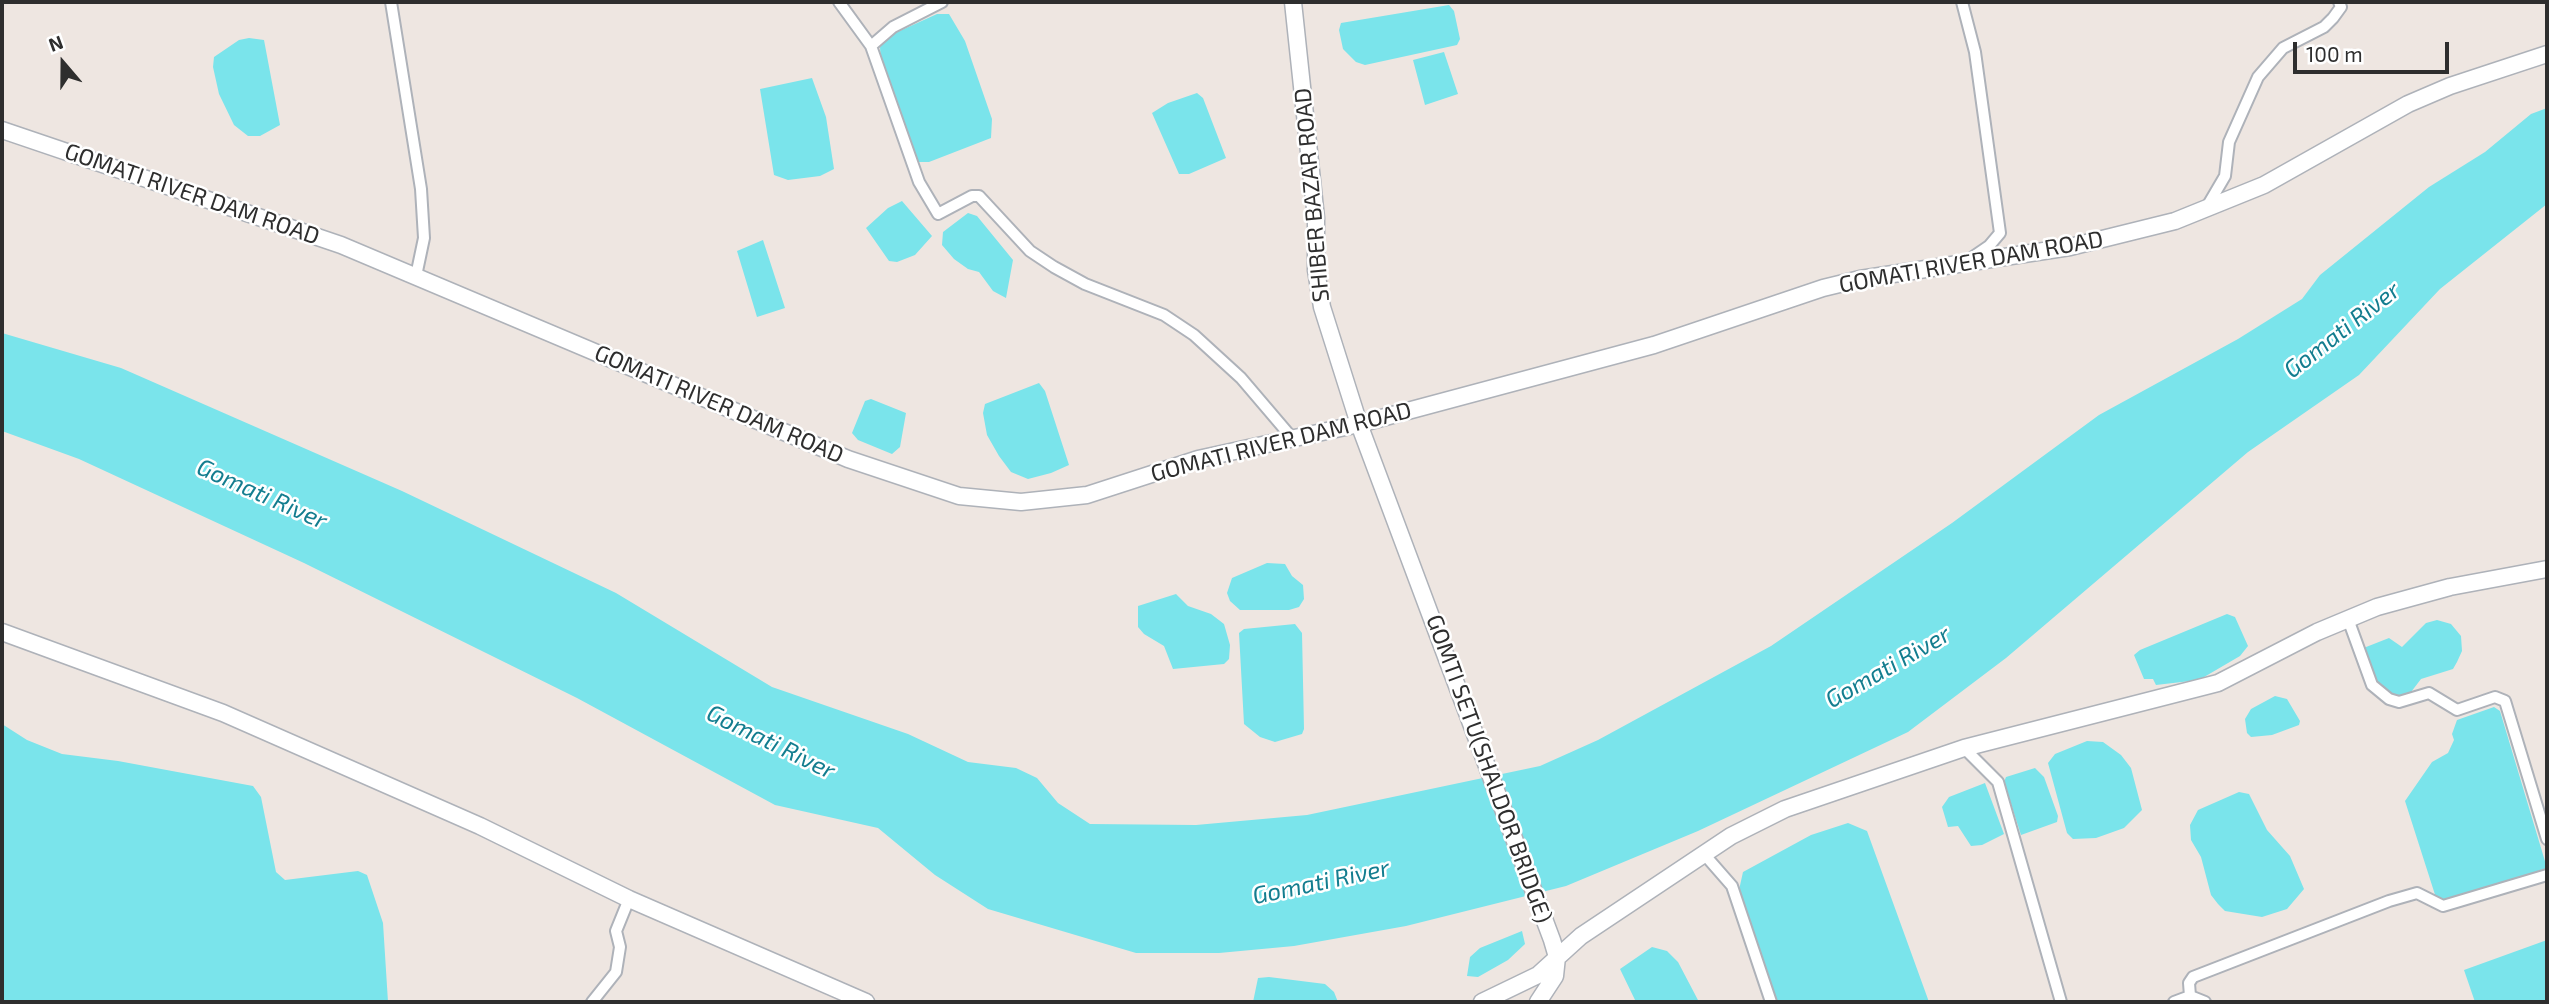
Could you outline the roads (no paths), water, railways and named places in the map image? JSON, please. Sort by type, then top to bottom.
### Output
[{"type":"street","points":[[391,2],[421,189],[424,238],[416,276]]},
{"type":"street","points":[[839,2],[871,46],[919,182],[938,214],[972,195],[979,196],[1030,251],[1054,267],[1085,284],[1164,315],[1194,335],[1241,378],[1293,439]]},
{"type":"street","points":[[871,46],[893,27],[942,2]]},
{"type":"street","name":"SHIBER BAZAR ROAD","points":[[1293,2],[1316,218],[1318,290],[1359,424],[1425,598]]},
{"type":"street","points":[[1961,264],[1989,246],[2000,233],[1975,52],[1962,2]]},
{"type":"street","points":[[2201,212],[2216,195],[2225,176],[2229,142],[2258,77],[2283,48],[2324,26],[2333,18],[2340,7],[2339,2]]},
{"type":"street","name":"GOMATI RIVER DAM ROAD","points":[[2,130],[271,219],[416,276],[848,459],[959,496],[1021,502],[1087,495],[1198,458],[1359,424],[1654,345],[1824,288],[1892,273],[2070,247],[2201,212],[2300,167],[2408,104],[2450,86],[2547,54]]},
{"type":"street","points":[[1485,1002],[1538,975],[1581,936],[1748,826],[1785,808],[1964,748],[2218,683],[2377,607],[2450,587],[2547,569]]},
{"type":"street","name":"GOMTI SETU(SHALDOR BRIDGE)","points":[[1425,598],[1557,957]]},
{"type":"street","points":[[2348,619],[2372,685],[2389,698],[2399,702],[2429,692],[2457,710],[2495,697],[2505,701],[2547,839]]},
{"type":"street","points":[[2,632],[223,713],[480,826],[629,899],[866,1002]]},
{"type":"street","points":[[1964,748],[1992,774],[2002,793],[2062,1002]]},
{"type":"street","points":[[1704,854],[1732,886],[1771,1002]]},
{"type":"street","points":[[2190,996],[2189,982],[2193,977],[2412,893],[2443,906],[2547,875]]},
{"type":"street","points":[[592,1002],[616,972],[620,947],[616,931],[629,899]]},
{"type":"street","points":[[1538,1002],[1555,976],[1557,957]]},
{"type":"street","points":[[2174,1002],[2190,996],[2205,1002]]},
{"type":"water","points":[[1449,5],[1454,11],[1460,39],[1457,45],[1365,65],[1356,62],[1343,49],[1339,30],[1341,23]]},
{"type":"water","points":[[937,14],[949,14],[965,41],[992,119],[991,138],[929,162],[914,162],[881,64],[880,47],[893,34]]},
{"type":"water","points":[[239,40],[264,40],[280,125],[260,136],[248,136],[234,125],[219,94],[213,67],[214,57]]},
{"type":"water","points":[[1444,52],[1458,94],[1425,105],[1413,60]]},
{"type":"water","points":[[812,78],[826,117],[834,169],[820,176],[788,180],[774,175],[760,89]]},
{"type":"water","points":[[1197,93],[1203,98],[1226,158],[1189,174],[1179,174],[1152,113],[1168,103]]},
{"type":"water","name":"Gomati River","points":[[2547,108],[2547,204],[2440,289],[2359,375],[2248,452],[2006,658],[1908,732],[1698,831],[1566,886],[1406,926],[1294,946],[1219,953],[1136,953],[988,909],[935,875],[878,828],[775,805],[577,698],[304,563],[79,459],[2,431],[2,333],[121,368],[402,491],[616,593],[772,687],[908,734],[968,762],[1016,768],[1037,778],[1058,803],[1090,824],[1196,825],[1307,815],[1540,766],[1598,740],[1771,646],[1952,523],[2099,415],[2238,339],[2302,299],[2320,275],[2429,187],[2485,152],[2531,114]]},
{"type":"water","points":[[902,201],[932,236],[915,255],[897,262],[889,261],[866,228],[888,208]]},
{"type":"water","points":[[968,213],[977,216],[1013,260],[1006,298],[993,291],[979,272],[968,269],[954,259],[942,245],[943,232]]},
{"type":"water","points":[[763,240],[785,308],[757,317],[737,251]]},
{"type":"water","points":[[1039,383],[1045,391],[1069,465],[1028,479],[1011,472],[999,456],[987,435],[983,413],[985,404]]},
{"type":"water","points":[[871,399],[906,413],[900,447],[892,454],[858,440],[852,433],[865,401]]},
{"type":"water","points":[[1267,563],[1285,564],[1292,576],[1303,585],[1304,599],[1299,607],[1289,610],[1240,610],[1230,601],[1227,593],[1232,578]]},
{"type":"water","points":[[1176,594],[1188,606],[1211,614],[1224,624],[1230,645],[1229,659],[1224,664],[1173,669],[1164,646],[1144,634],[1138,627],[1138,606]]},
{"type":"water","points":[[2227,614],[2235,617],[2248,646],[2240,656],[2199,680],[2156,685],[2153,679],[2144,679],[2134,655],[2140,650]]},
{"type":"water","points":[[2437,620],[2451,624],[2461,636],[2462,651],[2453,669],[2421,679],[2408,696],[2392,695],[2372,679],[2361,649],[2389,638],[2402,647],[2426,623]]},
{"type":"water","points":[[1295,624],[1302,633],[1304,729],[1302,734],[1275,742],[1260,737],[1244,724],[1239,633],[1244,629]]},
{"type":"water","points":[[2275,696],[2287,699],[2300,721],[2299,725],[2272,735],[2251,737],[2247,733],[2245,719],[2251,709]]},
{"type":"water","points":[[2494,707],[2500,711],[2547,868],[2438,904],[2405,801],[2432,762],[2448,753],[2454,740],[2452,734],[2457,720]]},
{"type":"water","points":[[2,724],[27,740],[62,754],[118,761],[253,786],[261,797],[276,872],[285,880],[358,871],[367,875],[383,923],[388,1002],[2,1002]]},
{"type":"water","points":[[2087,741],[2103,742],[2121,755],[2131,768],[2142,810],[2124,828],[2096,838],[2073,839],[2067,833],[2048,763],[2055,754]]},
{"type":"water","points":[[2035,768],[2044,777],[2058,816],[2057,822],[2021,835],[2004,782],[2006,777]]},
{"type":"water","points":[[1985,783],[2004,834],[1982,845],[1971,846],[1958,826],[1948,827],[1942,807],[1949,797]]},
{"type":"water","points":[[2239,792],[2249,794],[2267,830],[2290,856],[2304,889],[2287,909],[2262,917],[2225,911],[2218,904],[2211,895],[2201,857],[2191,840],[2190,825],[2198,810]]},
{"type":"water","points":[[1848,823],[1867,831],[1929,1002],[1776,1002],[1739,890],[1743,872],[1811,835]]},
{"type":"water","points":[[1522,931],[1525,944],[1508,960],[1478,977],[1467,976],[1470,957],[1480,948]]},
{"type":"water","points":[[2547,940],[2547,1002],[2475,1002],[2464,970]]},
{"type":"water","points":[[1652,947],[1667,951],[1678,962],[1699,1002],[1636,1002],[1620,969]]},
{"type":"water","points":[[1258,978],[1325,984],[1334,992],[1338,1002],[1253,1002]]}]
